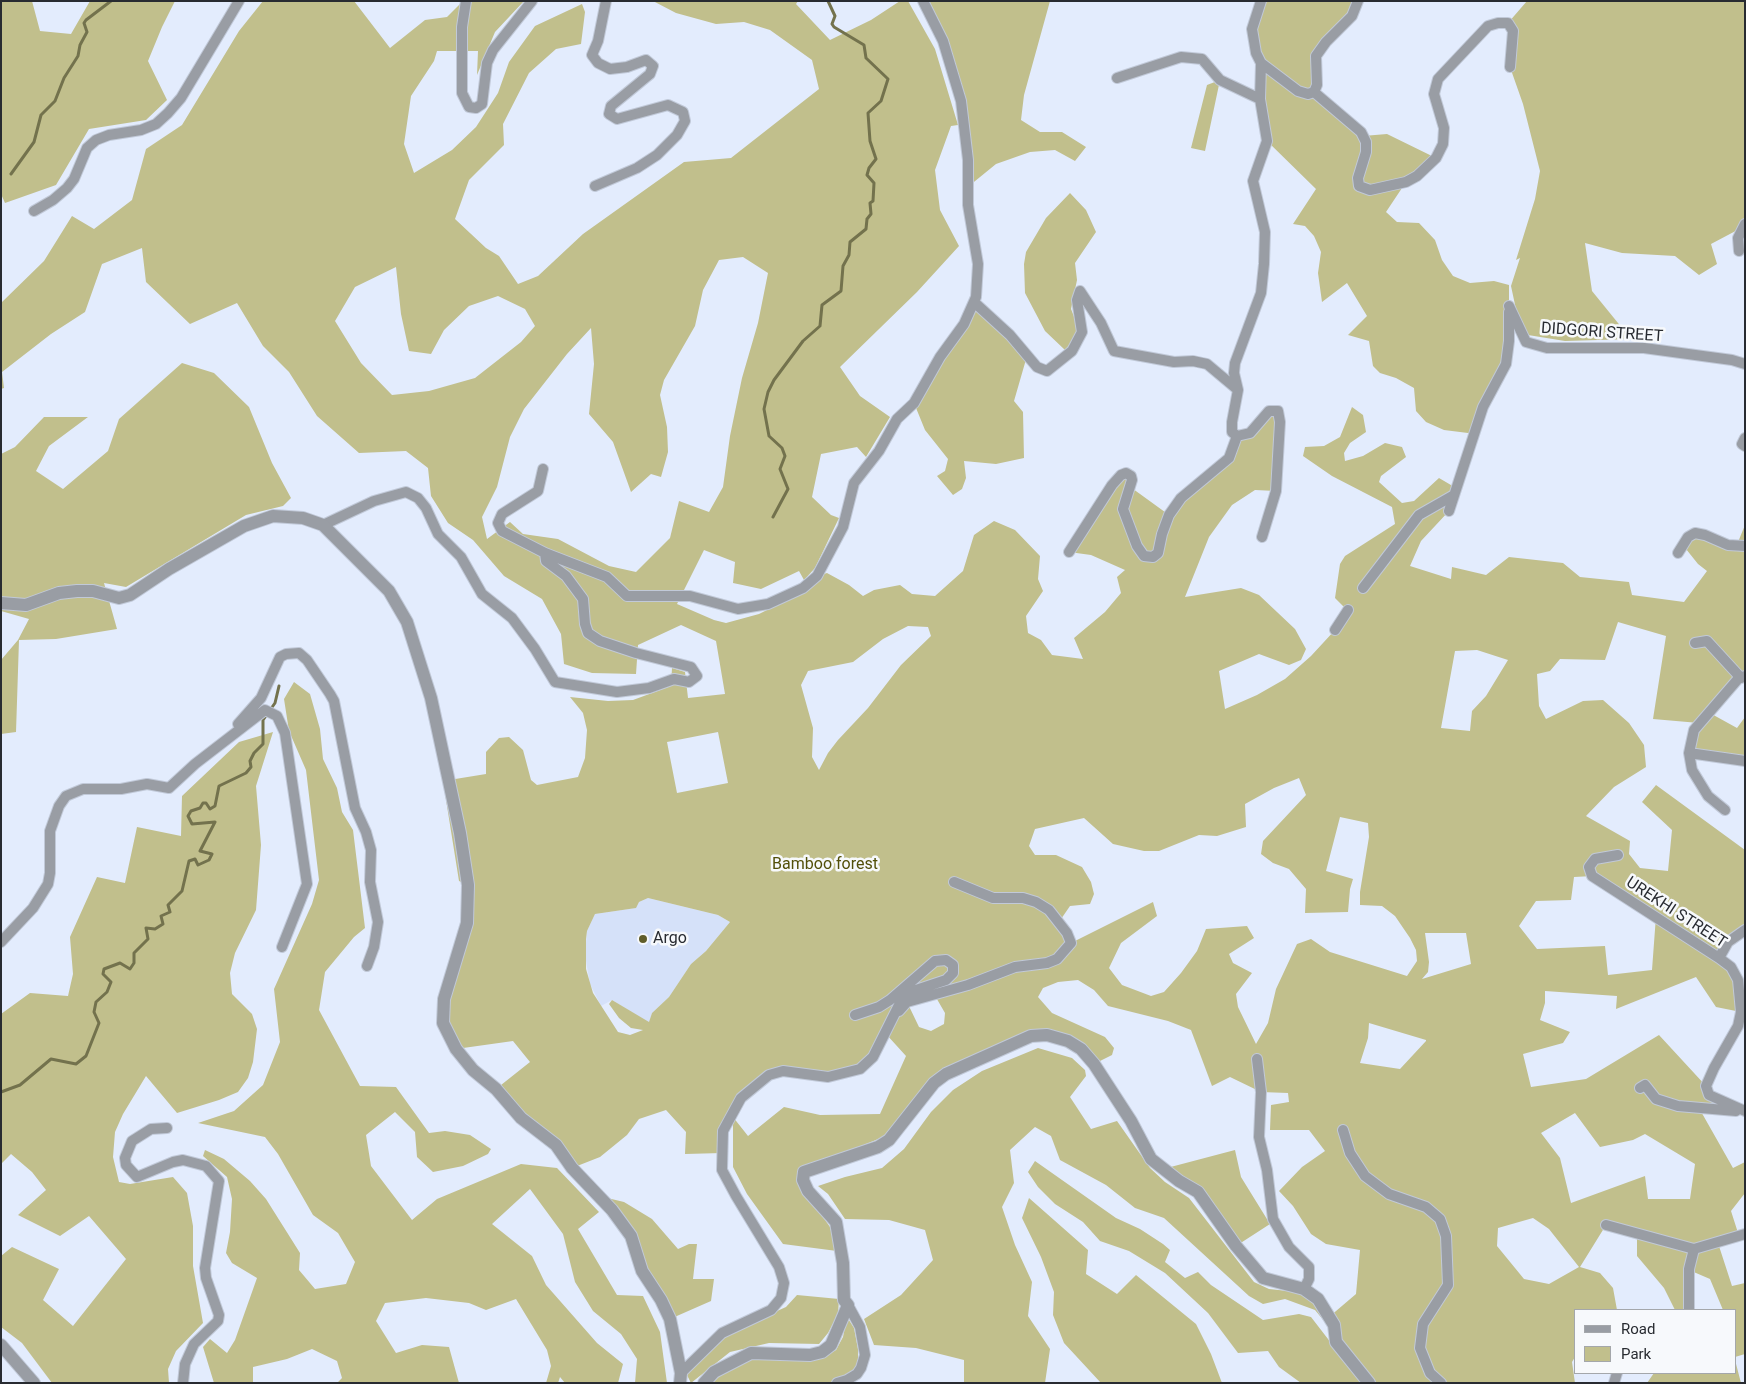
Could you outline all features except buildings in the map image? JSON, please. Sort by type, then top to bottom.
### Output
[{"type":"street","points":[[34,211],[53,200],[67,188],[74,179],[87,148],[96,140],[141,130],[156,124],[168,113],[181,98],[239,1]]},
{"type":"street","points":[[466,1],[462,26],[462,93],[469,107],[476,108],[482,104],[487,63],[494,50],[532,1]]},
{"type":"street","points":[[595,186],[637,168],[656,155],[677,135],[685,121],[683,112],[668,105],[616,119],[610,114],[611,106],[650,74],[653,66],[646,60],[627,67],[610,69],[598,64],[592,54],[598,41],[606,1]]},
{"type":"street","points":[[542,469],[538,491],[502,514],[498,523],[502,531],[545,553],[607,577],[626,596],[690,596],[738,609],[768,604],[803,588],[818,576],[834,548],[854,483],[879,452],[897,419],[914,403],[940,357],[964,324],[975,303],[978,264],[968,205],[966,129],[961,101],[943,41],[923,1]]},
{"type":"street","points":[[1261,1],[1252,28],[1256,53],[1261,63],[1298,91],[1308,94],[1314,92],[1317,85],[1316,56],[1326,42],[1352,16],[1358,1]]},
{"type":"street","points":[[1314,92],[1361,132],[1366,142],[1366,152],[1358,178],[1359,186],[1370,190],[1406,182],[1417,176],[1436,158],[1443,144],[1444,128],[1434,94],[1438,79],[1488,26],[1508,23],[1512,31],[1510,67]]},
{"type":"street","points":[[1117,78],[1181,57],[1202,59],[1220,80],[1260,99]]},
{"type":"street","points":[[1237,436],[1232,432],[1238,390],[1234,373],[1235,363],[1261,293],[1264,264],[1265,232],[1253,181],[1267,141],[1260,99],[1261,63]]},
{"type":"street","points":[[1739,251],[1738,238],[1745,224]]},
{"type":"street","points":[[975,303],[1010,335],[1037,366],[1047,371],[1072,351],[1082,332],[1077,300],[1080,291],[1101,323],[1114,351],[1174,362],[1207,364],[1238,390]]},
{"type":"street","name":"DIDGORI STREET","points":[[1454,496],[1483,407],[1506,364],[1509,341],[1509,306],[1526,342],[1547,348],[1644,348],[1732,360],[1745,364]]},
{"type":"street","points":[[1237,436],[1250,433],[1269,411],[1278,411],[1280,422],[1276,490],[1262,537]]},
{"type":"street","points":[[1069,552],[1112,485],[1120,475],[1126,473],[1131,476],[1132,480],[1123,509],[1137,546],[1144,556],[1152,557],[1158,553],[1162,534],[1181,498],[1229,458],[1237,436]]},
{"type":"street","points":[[1745,438],[1742,444],[1745,446]]},
{"type":"street","points":[[323,525],[374,501],[406,492],[418,498],[426,508],[438,534],[461,557],[482,594],[512,618],[536,649],[555,682],[617,692],[649,688],[674,679],[688,682],[697,676],[691,667],[636,653],[600,641],[588,633],[584,624],[583,599],[566,576],[546,561],[545,553]]},
{"type":"street","points":[[1449,511],[1454,496]]},
{"type":"street","points":[[1363,588],[1419,515],[1454,496]]},
{"type":"street","points":[[1,602],[26,605],[59,593],[77,590],[93,591],[107,596],[125,596],[244,526],[273,516],[303,518],[323,525],[397,601],[407,622],[431,698],[460,833],[469,903],[464,940],[442,1011],[443,1023],[448,1036],[473,1070],[496,1089],[521,1118],[556,1145],[572,1168],[612,1210],[631,1236],[642,1271],[661,1300],[670,1319],[681,1378]]},
{"type":"street","points":[[1678,553],[1688,537],[1695,533],[1706,535],[1728,545],[1745,546]]},
{"type":"street","points":[[1335,630],[1348,610]]},
{"type":"street","points":[[1695,643],[1707,642],[1743,677],[1708,712],[1694,730],[1689,754],[1692,770],[1708,796],[1725,810]]},
{"type":"street","points":[[209,753],[261,698],[280,657],[294,652],[299,653],[318,673],[334,701],[354,808],[366,832],[371,850],[370,882],[378,922],[374,948],[367,966]]},
{"type":"street","points":[[1,942],[33,908],[48,884],[50,873],[50,832],[59,806],[66,796],[82,789],[121,789],[147,784],[169,788],[209,753],[266,710],[277,716],[284,733],[307,884],[282,947]]},
{"type":"street","points":[[1689,754],[1745,761]]},
{"type":"street","name":"UREKHI STREET","points":[[1618,855],[1595,859],[1589,867],[1592,876],[1719,958],[1731,967],[1738,980],[1741,1012],[1738,1026],[1706,1086],[1709,1095],[1745,1111]]},
{"type":"street","points":[[894,1015],[907,1002],[968,985],[1015,967],[1046,963],[1057,959],[1071,943],[1067,933],[1049,910],[1036,902],[1023,898],[994,898],[954,882]]},
{"type":"street","points":[[1719,958],[1728,942],[1745,930]]},
{"type":"street","points":[[681,1378],[722,1333],[771,1310],[782,1298],[784,1283],[779,1266],[722,1170],[724,1131],[730,1114],[741,1098],[768,1074],[783,1071],[828,1077],[860,1069],[873,1057],[900,1000],[907,993],[946,980],[952,973],[953,965],[946,960],[935,960],[890,1000],[879,1007],[855,1016]]},
{"type":"street","points":[[837,1383],[857,1374],[865,1355],[860,1327],[844,1300],[843,1263],[836,1222],[808,1192],[803,1180],[804,1172],[878,1147],[889,1140],[934,1084],[946,1074],[1031,1036],[1048,1035],[1068,1041],[1081,1049],[1094,1064],[1126,1113],[1152,1159],[1179,1181],[1198,1192],[1236,1246],[1263,1278],[1304,1289],[1318,1299],[1334,1324],[1336,1342],[1369,1383]]},
{"type":"street","points":[[1257,1059],[1262,1092],[1259,1137],[1267,1170],[1273,1218],[1289,1247],[1309,1267],[1309,1279],[1304,1289]]},
{"type":"street","name":"UREKHI STREET","points":[[1640,1088],[1645,1086],[1656,1099],[1678,1106],[1745,1111]]},
{"type":"street","points":[[167,1128],[151,1129],[132,1141],[125,1158],[126,1165],[137,1177],[173,1162],[183,1160],[206,1166],[219,1181],[205,1268],[206,1278],[219,1315],[218,1321],[194,1344],[185,1364],[183,1383]]},
{"type":"street","points":[[1343,1130],[1350,1153],[1365,1176],[1389,1194],[1426,1207],[1440,1219],[1446,1236],[1448,1285],[1423,1324],[1420,1348],[1430,1373],[1442,1383]]},
{"type":"street","points":[[1606,1225],[1694,1250],[1745,1234]]},
{"type":"street","points":[[1689,1309],[1689,1269],[1694,1250]]},
{"type":"street","points":[[704,1383],[714,1372],[752,1353],[810,1355],[822,1352],[831,1345],[848,1305]]},
{"type":"street","points":[[1,1345],[34,1383]]},
{"type":"shaded area","points":[[648,898],[718,915],[730,922],[706,951],[691,964],[669,997],[652,1013],[649,1023],[612,1000],[601,1006],[590,984],[585,955],[587,931],[595,914],[635,908],[639,902]]},
{"type":"green space","points":[[1,1],[32,1],[40,31],[71,34],[90,1],[175,1],[148,61],[167,100],[146,120],[89,129],[56,185],[5,203],[1,194]]},
{"type":"green space","name":"Bamboo forest","points":[[263,1],[354,1],[390,48],[425,20],[447,17],[463,1],[524,1],[495,32],[477,75],[478,51],[437,51],[434,61],[411,96],[404,144],[414,173],[452,150],[476,127],[498,93],[509,62],[535,26],[582,4],[585,12],[581,44],[556,49],[529,73],[503,124],[504,145],[469,180],[455,219],[486,248],[499,256],[518,284],[538,276],[583,234],[684,162],[731,158],[819,89],[812,60],[770,30],[744,22],[716,24],[676,13],[653,1],[798,1],[796,4],[830,40],[871,20],[900,1],[908,1],[935,49],[958,125],[951,126],[935,170],[940,210],[959,246],[917,292],[840,367],[860,396],[890,417],[866,457],[857,447],[821,454],[812,497],[831,515],[839,518],[815,568],[804,580],[799,571],[761,589],[733,583],[735,562],[704,550],[677,604],[714,620],[726,623],[759,614],[793,597],[817,576],[827,573],[849,585],[863,596],[874,590],[900,585],[912,594],[935,596],[963,571],[974,535],[994,521],[1015,530],[1040,556],[1038,579],[1043,591],[1026,616],[1028,633],[1041,640],[1052,655],[1083,659],[1074,638],[1105,612],[1121,593],[1117,577],[1125,570],[1091,555],[1069,552],[1126,473],[1129,486],[1169,515],[1229,458],[1237,436],[1278,411],[1276,491],[1255,490],[1232,505],[1209,537],[1185,597],[1241,588],[1259,595],[1295,629],[1306,649],[1301,660],[1289,665],[1259,654],[1219,671],[1225,709],[1257,695],[1285,679],[1311,656],[1335,630],[1348,611],[1335,598],[1340,564],[1345,556],[1395,524],[1392,507],[1332,476],[1303,456],[1305,447],[1324,446],[1340,437],[1352,407],[1363,415],[1366,432],[1350,443],[1344,453],[1345,461],[1363,456],[1385,443],[1402,447],[1406,457],[1381,476],[1379,482],[1402,503],[1414,501],[1439,478],[1456,488],[1449,511],[1421,541],[1410,566],[1451,579],[1452,567],[1486,575],[1509,557],[1563,563],[1580,577],[1629,582],[1632,595],[1684,602],[1707,571],[1698,564],[1682,544],[1695,533],[1736,547],[1745,525],[1745,676],[1708,712],[1737,728],[1745,717],[1745,761],[1689,753],[1699,723],[1653,719],[1666,636],[1618,622],[1605,660],[1560,659],[1550,671],[1537,674],[1539,706],[1546,719],[1583,701],[1603,700],[1629,723],[1644,745],[1646,767],[1614,787],[1586,816],[1630,841],[1629,854],[1640,868],[1668,871],[1672,830],[1642,802],[1656,785],[1745,850],[1745,930],[1719,958],[1731,967],[1741,1012],[1716,1007],[1696,977],[1616,1009],[1617,996],[1545,991],[1545,1003],[1540,1020],[1570,1032],[1563,1043],[1523,1054],[1531,1087],[1586,1079],[1659,1035],[1706,1086],[1709,1095],[1745,1111],[1699,1108],[1733,1168],[1745,1162],[1745,1193],[1731,1211],[1739,1236],[1718,1243],[1732,1286],[1745,1283],[1745,1354],[1736,1357],[1736,1309],[1723,1309],[1710,1279],[1689,1270],[1689,1309],[1674,1309],[1664,1288],[1637,1256],[1637,1235],[1606,1225],[1580,1267],[1600,1273],[1613,1288],[1617,1309],[1574,1309],[1574,1359],[1572,1362],[1575,1383],[1369,1383],[1349,1359],[1329,1317],[1356,1294],[1360,1250],[1326,1244],[1311,1234],[1293,1206],[1279,1191],[1302,1167],[1325,1151],[1309,1130],[1270,1130],[1271,1105],[1289,1102],[1288,1093],[1261,1092],[1230,1077],[1212,1086],[1191,1030],[1168,1021],[1108,1006],[1094,990],[1078,980],[1058,982],[1043,988],[1038,997],[1052,1013],[1105,1037],[1114,1048],[1112,1055],[1094,1064],[1047,1035],[946,1074],[898,1131],[802,1170],[816,1207],[830,1227],[837,1251],[783,1244],[747,1194],[733,1167],[733,1117],[748,1136],[784,1107],[820,1115],[880,1114],[906,1056],[886,1034],[873,1057],[845,1074],[769,1075],[730,1114],[722,1153],[685,1154],[686,1132],[666,1110],[639,1119],[627,1135],[600,1157],[572,1168],[496,1089],[530,1062],[513,1041],[456,1049],[443,1023],[463,940],[468,885],[459,881],[443,781],[486,774],[486,752],[499,738],[509,737],[523,750],[531,780],[537,785],[578,777],[585,758],[587,730],[583,713],[570,697],[608,701],[633,700],[671,686],[672,668],[685,672],[688,698],[725,694],[716,641],[681,625],[638,645],[636,674],[592,673],[564,664],[561,634],[542,599],[504,576],[473,540],[448,523],[431,496],[428,468],[406,451],[359,453],[317,416],[289,372],[263,346],[237,303],[190,324],[146,282],[142,248],[102,264],[85,312],[51,334],[2,372],[4,388],[1,389],[1,303],[44,261],[72,216],[94,229],[132,200],[146,149],[182,125],[239,31]],"holes":[[[743,257],[768,273],[758,323],[742,378],[730,436],[723,487],[709,512],[679,501],[670,538],[636,572],[609,566],[558,539],[523,534],[510,522],[487,539],[482,517],[497,487],[510,437],[524,409],[567,354],[591,328],[594,364],[589,414],[613,442],[631,492],[651,474],[661,477],[668,452],[667,427],[660,395],[664,380],[695,326],[703,290],[719,260]],[[396,267],[401,314],[409,351],[431,354],[444,330],[469,306],[498,296],[525,309],[535,326],[521,342],[475,378],[429,391],[392,395],[361,363],[335,321],[355,287]],[[908,626],[928,627],[931,636],[901,665],[868,708],[838,740],[819,770],[812,757],[813,728],[801,685],[808,671],[853,662],[883,639]],[[1477,650],[1508,660],[1486,696],[1472,711],[1470,731],[1441,728],[1455,651]],[[718,732],[728,783],[677,793],[667,742]],[[1299,778],[1306,795],[1263,841],[1261,854],[1273,863],[1289,869],[1306,889],[1305,913],[1348,912],[1353,879],[1326,871],[1340,817],[1368,823],[1369,837],[1360,892],[1360,905],[1382,906],[1395,916],[1416,950],[1417,961],[1407,976],[1330,952],[1311,939],[1297,944],[1276,989],[1268,1023],[1256,1044],[1238,1007],[1236,994],[1252,973],[1233,963],[1229,954],[1254,938],[1247,926],[1206,929],[1197,951],[1181,973],[1164,992],[1151,996],[1122,985],[1109,968],[1121,943],[1157,916],[1153,902],[1071,943],[1059,922],[1070,906],[1090,904],[1094,894],[1091,882],[1082,867],[1056,855],[1035,855],[1029,846],[1035,829],[1084,818],[1113,844],[1144,851],[1159,851],[1199,835],[1217,836],[1246,827],[1245,804],[1274,788]],[[1593,876],[1656,916],[1652,970],[1608,975],[1605,946],[1537,949],[1519,926],[1536,901],[1571,900],[1574,877]],[[648,898],[718,915],[730,922],[706,951],[691,964],[669,997],[652,1013],[649,1022],[612,1000],[609,1004],[619,1018],[631,1028],[643,1030],[630,1035],[618,1032],[593,993],[586,969],[586,939],[587,931],[595,914],[636,908],[639,902]],[[1425,933],[1466,933],[1471,964],[1422,979],[1428,972],[1429,962]],[[934,994],[945,1013],[944,1024],[931,1031],[919,1027],[907,1002]],[[1369,1023],[1426,1040],[1400,1069],[1360,1063],[1368,1038]],[[1575,1113],[1600,1147],[1633,1140],[1645,1134],[1695,1164],[1690,1199],[1648,1199],[1645,1176],[1571,1203],[1560,1158],[1541,1133]],[[1533,1218],[1549,1229],[1579,1267],[1549,1284],[1524,1279],[1497,1246],[1498,1228]]]},
{"type":"green space","points":[[923,1],[1050,1],[1024,95],[1021,120],[1040,132],[1062,132],[1086,147],[1075,161],[1055,150],[1030,152],[996,164],[969,186],[961,101]]},
{"type":"green space","points":[[1261,1],[1355,1],[1358,4],[1316,56],[1315,92],[1363,136],[1387,134],[1436,158],[1406,182],[1386,212],[1397,222],[1419,223],[1435,240],[1442,260],[1453,276],[1470,283],[1494,281],[1509,285],[1509,341],[1476,434],[1444,430],[1426,422],[1416,411],[1414,388],[1396,378],[1380,373],[1373,366],[1369,341],[1348,335],[1367,316],[1347,283],[1322,302],[1318,273],[1321,252],[1314,236],[1305,226],[1293,224],[1316,189],[1267,141],[1252,29]]},
{"type":"green space","points":[[1527,1],[1745,1],[1745,226],[1711,244],[1717,264],[1699,275],[1675,256],[1622,253],[1585,243],[1592,291],[1631,339],[1565,341],[1528,335],[1517,314],[1511,286],[1520,258],[1516,260],[1535,199],[1540,171],[1523,104],[1510,67],[1508,23]]},
{"type":"green space","points":[[1220,80],[1205,151],[1191,148],[1207,85]]},
{"type":"green space","points":[[1070,193],[1086,210],[1096,232],[1075,263],[1077,280],[1071,309],[1080,332],[1065,350],[1045,331],[1025,293],[1024,264],[1026,252],[1046,218]]},
{"type":"green space","points":[[975,303],[1027,356],[1014,401],[1023,412],[1024,458],[996,464],[964,461],[966,478],[962,489],[953,495],[937,476],[945,471],[948,459],[925,430],[914,403]]},
{"type":"green space","points":[[182,363],[214,373],[249,407],[272,463],[291,498],[283,506],[246,515],[126,587],[104,583],[117,629],[56,639],[19,640],[16,732],[1,734],[1,660],[18,640],[29,619],[1,611],[1,454],[15,447],[44,417],[88,417],[49,446],[36,471],[63,489],[108,451],[119,419]]},
{"type":"green space","points":[[294,682],[310,694],[320,729],[323,759],[337,788],[342,812],[353,830],[365,928],[354,937],[325,972],[319,1010],[360,1086],[396,1087],[429,1133],[445,1131],[470,1135],[491,1149],[488,1154],[463,1166],[433,1172],[417,1157],[415,1132],[395,1112],[366,1135],[371,1166],[412,1220],[437,1199],[521,1164],[557,1168],[599,1212],[578,1229],[617,1295],[643,1296],[660,1332],[667,1383],[635,1383],[637,1359],[621,1334],[593,1311],[575,1282],[563,1234],[530,1189],[492,1224],[532,1256],[546,1285],[597,1343],[623,1364],[618,1383],[565,1383],[560,1377],[558,1383],[546,1383],[551,1366],[547,1350],[516,1299],[486,1310],[469,1303],[426,1298],[385,1303],[376,1321],[396,1353],[422,1345],[449,1347],[459,1383],[337,1383],[342,1378],[337,1361],[312,1349],[287,1359],[253,1367],[253,1383],[214,1383],[203,1347],[210,1339],[227,1353],[235,1340],[257,1278],[232,1263],[226,1253],[230,1232],[232,1199],[227,1177],[203,1156],[205,1150],[224,1159],[250,1181],[266,1199],[300,1253],[299,1270],[315,1289],[346,1284],[355,1262],[338,1233],[313,1215],[278,1154],[265,1137],[198,1123],[234,1111],[263,1085],[280,1042],[274,989],[312,904],[319,880],[306,770],[289,731],[284,699]]},
{"type":"green space","points":[[273,732],[256,786],[261,845],[256,910],[235,953],[230,973],[232,994],[252,1014],[257,1029],[253,1062],[248,1078],[238,1092],[177,1113],[146,1076],[123,1114],[115,1132],[113,1157],[119,1182],[130,1184],[173,1177],[187,1193],[193,1226],[193,1266],[203,1323],[176,1351],[168,1369],[169,1383],[52,1383],[22,1343],[1,1327],[1,1256],[12,1247],[59,1269],[43,1300],[73,1326],[126,1259],[89,1216],[60,1236],[18,1215],[46,1190],[32,1172],[11,1154],[1,1164],[1,1014],[30,993],[68,996],[73,974],[70,937],[97,877],[125,883],[137,827],[181,836],[182,796],[239,742]]},
{"type":"green space","points":[[1038,1048],[1072,1058],[1085,1070],[1086,1076],[1070,1097],[1091,1129],[1117,1121],[1150,1168],[1165,1182],[1189,1198],[1254,1282],[1269,1289],[1297,1292],[1308,1296],[1323,1312],[1329,1327],[1315,1310],[1285,1299],[1263,1304],[1249,1296],[1164,1218],[1135,1208],[1106,1185],[1060,1160],[1051,1136],[1035,1127],[1010,1150],[1014,1183],[1002,1207],[1015,1245],[1032,1282],[1028,1316],[1050,1349],[1045,1383],[964,1383],[964,1360],[916,1348],[874,1345],[864,1319],[901,1295],[933,1260],[925,1230],[889,1220],[845,1219],[828,1194],[818,1186],[882,1168],[904,1149],[931,1112],[953,1090],[982,1071]]},
{"type":"green space","points":[[1235,1150],[1241,1177],[1270,1224],[1236,1246],[1198,1192],[1163,1169]]},
{"type":"green space","points":[[1035,1161],[1116,1218],[1140,1229],[1163,1244],[1170,1250],[1165,1262],[1185,1278],[1198,1272],[1211,1285],[1263,1320],[1299,1314],[1311,1317],[1362,1383],[1301,1383],[1279,1367],[1268,1351],[1238,1353],[1208,1313],[1165,1273],[1129,1251],[1100,1241],[1083,1222],[1055,1204],[1038,1187],[1028,1172]]},
{"type":"green space","points":[[599,1196],[624,1202],[652,1219],[678,1249],[689,1244],[697,1244],[693,1279],[714,1279],[711,1301],[670,1319],[631,1236]]},
{"type":"green space","points":[[1029,1198],[1088,1250],[1086,1274],[1117,1294],[1136,1275],[1196,1324],[1211,1354],[1222,1383],[1101,1383],[1064,1343],[1053,1315],[1054,1292],[1041,1257],[1022,1218]]},
{"type":"green space","points":[[797,1295],[839,1299],[838,1314],[828,1333],[819,1344],[769,1343],[730,1352],[691,1383],[686,1373],[728,1333],[786,1307]]},
{"type":"green space","points":[[847,1317],[854,1328],[858,1349],[858,1367],[846,1377],[833,1383],[712,1383],[723,1373],[752,1358],[819,1359],[836,1350],[843,1337]]},
{"type":"green space","points":[[1736,1364],[1741,1383],[1647,1383],[1653,1374],[1736,1374]]},
{"type":"waterway","points":[[11,174],[34,142],[41,115],[55,101],[64,78],[78,56],[80,45],[87,32],[84,23],[111,1]]},
{"type":"waterway","points":[[773,517],[788,489],[780,469],[785,456],[782,448],[769,436],[764,409],[768,392],[774,380],[803,341],[820,326],[822,305],[841,291],[843,266],[849,255],[850,242],[866,229],[867,219],[871,214],[870,203],[873,201],[874,183],[867,175],[869,168],[876,159],[870,141],[868,113],[881,101],[888,79],[866,58],[864,45],[834,27],[832,24],[835,16],[828,1]]},
{"type":"waterway","points":[[1,1092],[20,1085],[51,1059],[76,1064],[86,1056],[99,1023],[94,1012],[96,1002],[107,992],[111,982],[103,974],[104,969],[120,963],[130,969],[134,963],[134,953],[148,939],[146,928],[155,929],[163,924],[161,916],[170,912],[168,905],[182,891],[189,861],[195,859],[198,865],[209,860],[212,854],[200,851],[215,822],[192,824],[188,816],[191,811],[200,808],[203,803],[206,803],[210,809],[215,806],[219,786],[246,773],[251,767],[250,761],[254,753],[263,744],[263,720],[275,703],[279,686]]},
{"type":"place","name":"Argo","points":[[643,939]]}]
